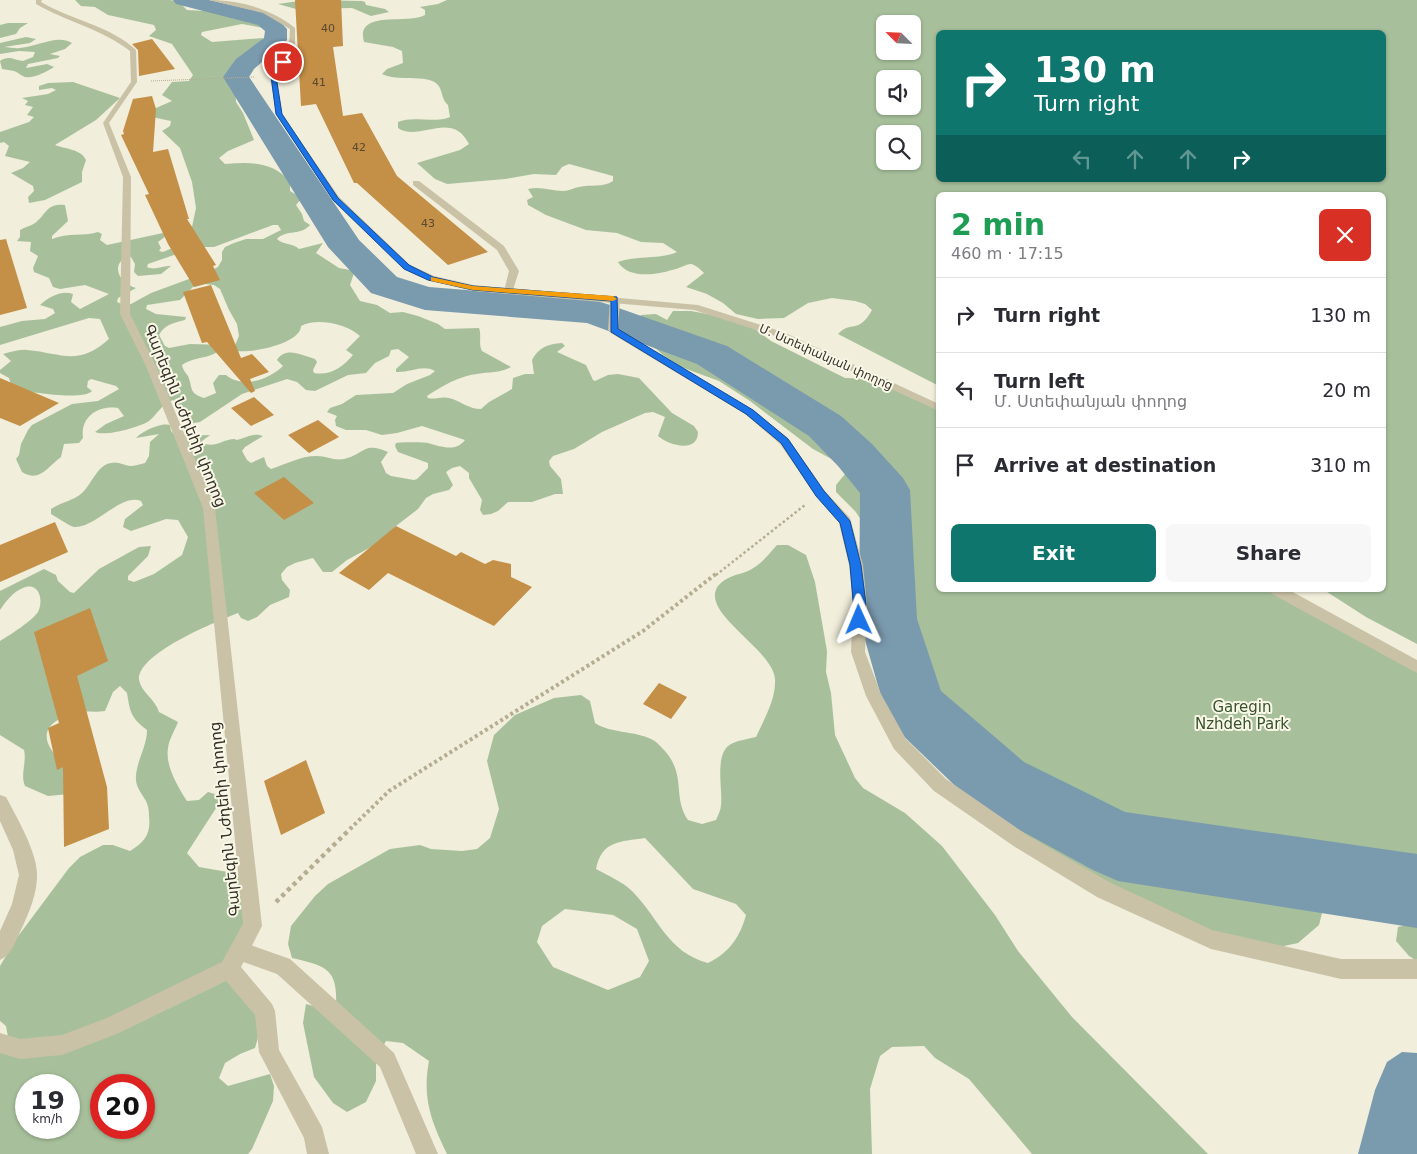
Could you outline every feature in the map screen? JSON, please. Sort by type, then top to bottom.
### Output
[{"type":"street","name":"Գարեգին Նժդեհի փողոց","points":[[39,0],[38,3],[52,11],[117,38],[132,50],[134,82],[106,123],[127,177],[125,314],[151,366],[209,508],[253,926],[234,960]]},
{"type":"street","points":[[212,0],[252,8],[282,18],[293,29],[292,48],[273,76]]},
{"type":"street","name":"Մ․ Ստեփանյան փողոց","points":[[273,76],[279,114],[336,199],[407,267],[431,278],[473,288],[694,307],[779,334],[936,407]]},
{"type":"street","points":[[416,183],[501,248],[514,271],[509,291]]},
{"type":"street","points":[[615,299],[614,330],[749,412],[784,441],[820,494],[845,521],[856,565],[860,604],[858,652],[874,696],[900,744],[940,785],[1021,841],[1104,890],[1211,939],[1342,969],[1417,969]]},
{"type":"street","points":[[1282,592],[1417,668]]},
{"type":"street","points":[[0,803],[14,830],[28,873],[16,922],[0,950]]},
{"type":"street","points":[[234,960],[266,1011],[269,1052],[314,1134],[318,1154]]},
{"type":"street","points":[[0,1043],[20,1049],[62,1045],[112,1026],[234,960],[283,966],[387,1060],[427,1154]]},
{"type":"path","points":[[160,81],[273,76]]},
{"type":"path","points":[[253,926],[389,791],[643,631],[820,494]]},
{"type":"green space","points":[[75,0],[169,0],[178,1],[187,10],[238,13],[275,22],[264,28],[242,24],[202,32],[201,35],[212,42],[263,38],[244,68],[235,77],[236,102],[243,113],[254,140],[228,151],[219,158],[225,164],[252,163],[269,167],[283,175],[290,182],[290,191],[302,198],[296,205],[304,221],[310,225],[277,239],[299,249],[323,243],[316,253],[339,268],[350,270],[354,273],[350,285],[360,301],[377,305],[390,313],[403,312],[418,316],[445,329],[479,328],[482,351],[511,367],[457,379],[433,392],[427,396],[428,398],[449,398],[472,408],[481,409],[489,402],[512,389],[513,378],[525,374],[534,374],[532,360],[541,349],[548,345],[562,343],[565,346],[557,352],[586,365],[593,380],[618,374],[639,378],[672,413],[694,426],[698,432],[697,439],[688,445],[682,446],[668,442],[658,436],[665,417],[653,412],[645,413],[602,432],[574,449],[553,456],[549,461],[550,466],[561,479],[563,494],[555,494],[532,502],[508,502],[498,511],[491,514],[483,515],[480,510],[482,500],[469,478],[469,473],[460,466],[452,468],[446,472],[453,485],[449,490],[426,498],[418,509],[396,526],[386,539],[347,560],[332,572],[323,572],[313,558],[287,567],[281,574],[282,580],[290,590],[289,597],[270,605],[257,617],[248,621],[241,618],[238,613],[180,639],[151,659],[142,670],[139,680],[140,684],[159,712],[178,722],[168,748],[168,762],[173,776],[187,801],[199,800],[208,792],[218,795],[220,802],[187,853],[199,867],[245,875],[253,899],[235,955],[260,1020],[259,1034],[255,1048],[225,1063],[219,1078],[228,1086],[270,1074],[274,1086],[273,1101],[248,1154],[0,1154],[0,1051],[8,1037],[6,1026],[0,1021],[0,966],[16,939],[69,868],[80,857],[103,845],[113,845],[130,851],[140,844],[148,833],[149,812],[146,801],[136,783],[137,770],[147,730],[134,718],[130,710],[127,693],[120,686],[113,692],[105,711],[78,712],[67,715],[50,726],[47,732],[48,744],[54,754],[68,764],[80,793],[48,796],[25,786],[23,777],[24,750],[0,735],[0,641],[21,628],[35,616],[40,607],[40,597],[33,587],[23,588],[10,597],[0,610],[0,591],[44,569],[56,575],[58,581],[70,592],[74,593],[99,569],[139,547],[151,546],[148,556],[128,576],[128,580],[134,582],[154,574],[182,555],[188,537],[178,520],[166,519],[131,531],[123,527],[125,519],[143,505],[141,501],[125,502],[82,526],[74,527],[51,514],[51,509],[82,493],[98,471],[106,464],[116,462],[130,466],[145,463],[149,456],[150,442],[159,434],[136,438],[157,426],[170,425],[171,431],[176,436],[210,435],[202,441],[210,445],[253,435],[263,436],[245,447],[242,451],[251,463],[264,457],[267,466],[271,469],[305,457],[317,456],[344,459],[364,449],[380,449],[388,452],[381,462],[386,473],[391,476],[414,480],[428,468],[428,463],[398,452],[395,446],[396,443],[426,443],[442,447],[452,447],[461,444],[465,440],[422,426],[382,435],[366,430],[346,430],[336,426],[335,420],[337,416],[327,412],[330,408],[342,404],[356,395],[393,393],[435,371],[426,368],[396,372],[396,369],[409,357],[398,349],[391,350],[389,356],[375,363],[366,373],[348,375],[315,391],[306,390],[297,382],[287,379],[242,394],[200,422],[188,424],[184,422],[183,409],[173,400],[165,404],[145,423],[114,432],[95,432],[106,424],[124,416],[118,408],[104,408],[87,418],[84,424],[83,438],[79,443],[64,444],[61,457],[43,472],[34,476],[22,472],[16,459],[19,455],[21,444],[32,425],[72,404],[98,401],[119,389],[116,386],[91,379],[88,381],[87,387],[92,391],[87,394],[66,396],[29,392],[12,388],[9,378],[0,373],[0,370],[11,361],[3,354],[24,350],[79,356],[98,348],[109,339],[100,319],[89,318],[0,345],[0,327],[22,321],[45,319],[55,313],[53,309],[40,305],[55,295],[73,294],[71,302],[80,309],[109,294],[85,285],[60,289],[53,287],[49,278],[34,272],[33,268],[38,256],[30,251],[31,242],[17,241],[20,237],[20,230],[39,220],[50,207],[65,205],[68,221],[52,236],[52,239],[98,232],[102,234],[100,240],[107,245],[163,233],[166,236],[158,242],[161,248],[159,251],[163,252],[177,246],[192,227],[196,208],[192,182],[180,148],[162,131],[170,126],[171,121],[152,117],[156,108],[172,101],[162,95],[172,82],[189,81],[193,75],[172,44],[149,36],[156,30],[154,25],[108,15],[95,7],[81,6]],"holes":[[[273,225],[278,225],[281,230],[263,239],[246,239],[225,247],[218,267],[208,272],[151,293],[131,304],[124,305],[117,302],[118,298],[136,288],[125,283],[119,274],[119,264],[128,256],[131,257],[135,264],[134,272],[138,276],[161,274],[171,266],[153,268],[147,267],[148,264],[197,247],[214,247]],[[205,284],[214,285],[220,289],[237,324],[239,336],[233,350],[250,351],[272,347],[292,338],[299,332],[301,326],[307,323],[323,322],[348,328],[360,336],[346,350],[353,355],[336,370],[320,374],[314,373],[313,370],[317,362],[315,359],[289,352],[284,353],[277,360],[283,366],[263,379],[248,382],[233,379],[226,375],[219,375],[213,383],[216,393],[204,398],[199,396],[193,392],[182,365],[216,353],[224,345],[190,344],[169,348],[165,346],[159,335],[161,331],[167,326],[185,320],[186,317],[156,314],[146,309],[147,305],[180,300],[193,287]]]},
{"type":"green space","points":[[306,0],[362,1],[366,5],[385,9],[389,12],[371,16],[352,8],[296,9],[278,4]]},
{"type":"green space","points":[[447,0],[1417,0],[1417,644],[1366,617],[1327,592],[1386,592],[1386,192],[936,192],[936,384],[838,334],[847,328],[859,325],[867,318],[872,310],[865,304],[832,298],[808,303],[784,318],[758,319],[736,314],[723,303],[707,294],[686,287],[704,273],[691,264],[658,273],[643,274],[628,271],[618,262],[663,256],[677,252],[663,243],[641,242],[617,233],[586,230],[546,215],[528,205],[527,200],[533,197],[528,189],[565,191],[577,187],[609,183],[613,181],[613,176],[569,164],[562,167],[556,175],[534,174],[505,179],[447,184],[435,179],[417,163],[460,150],[469,144],[466,138],[451,128],[436,128],[412,132],[398,128],[398,122],[404,120],[437,120],[450,117],[448,105],[439,86],[432,81],[426,79],[395,78],[382,74],[387,69],[403,63],[402,51],[393,47],[364,42],[363,32],[367,25],[375,22],[417,18],[425,15],[425,10],[420,7],[438,4]]},
{"type":"green space","points":[[28,23],[20,28],[16,34],[0,38],[0,25]]},
{"type":"green space","points":[[26,37],[36,39],[30,43],[4,47],[27,47],[53,40],[72,43],[65,49],[50,54],[60,56],[58,58],[28,64],[26,68],[47,64],[54,67],[40,75],[25,77],[2,69],[0,61],[3,59],[9,58],[23,61],[33,57],[35,52],[19,51],[0,54],[0,43]]},
{"type":"green space","points":[[73,82],[120,98],[96,120],[55,145],[77,151],[84,156],[86,160],[82,172],[82,182],[45,200],[29,203],[28,197],[34,191],[33,186],[11,173],[23,168],[30,162],[5,156],[9,146],[4,142],[0,143],[0,132],[29,122],[34,117],[27,115],[33,107],[25,105],[28,101],[22,98],[48,94],[56,90],[52,88],[39,90],[39,86],[48,83]]},
{"type":"green space","name":"Garegin Nzhdeh Park","points":[[673,311],[691,311],[718,316],[751,326],[771,341],[845,378],[887,379],[936,408],[936,592],[1277,592],[1417,669],[1417,856],[1207,838],[1266,863],[1313,898],[1322,913],[1319,925],[1298,943],[1284,946],[1267,945],[1219,935],[1021,841],[968,784],[931,757],[903,729],[890,706],[881,661],[879,620],[872,582],[874,558],[872,543],[866,527],[855,511],[836,492],[836,485],[845,474],[843,468],[837,462],[813,449],[750,401],[719,381],[681,367],[663,355],[637,332],[636,328],[641,315],[656,314],[667,320]]},
{"type":"green space","points":[[777,545],[788,545],[806,555],[815,582],[827,651],[826,672],[831,693],[835,735],[855,778],[863,788],[905,813],[942,846],[995,915],[1018,951],[1072,1017],[1208,1154],[1032,1154],[969,1079],[935,1058],[924,1046],[892,1047],[880,1056],[870,1089],[872,1154],[447,1154],[436,1131],[429,1109],[427,1074],[429,1061],[403,1043],[386,1041],[376,1058],[376,1081],[366,1102],[347,1112],[333,1103],[314,1077],[303,1023],[306,1004],[320,1008],[336,1005],[336,992],[334,983],[327,970],[313,963],[292,958],[288,944],[291,926],[315,896],[328,884],[390,849],[420,845],[431,849],[462,851],[477,849],[490,838],[499,809],[487,761],[494,735],[515,715],[554,698],[581,695],[590,701],[595,723],[609,729],[646,737],[664,750],[675,768],[683,811],[688,820],[702,824],[716,820],[721,807],[720,771],[723,754],[727,747],[733,743],[756,737],[772,702],[775,679],[771,667],[763,656],[727,619],[719,608],[715,597],[718,586],[721,583],[728,578],[753,569]],"holes":[[[645,838],[693,889],[736,904],[746,915],[733,944],[708,963],[694,958],[673,943],[632,891],[596,869],[603,852],[613,844]],[[565,909],[613,915],[637,929],[649,961],[640,977],[608,990],[553,967],[537,942],[542,926]]]},
{"type":"green space","points":[[1417,923],[1417,961],[1409,956],[1396,941],[1398,927]]},
{"type":"water","points":[[1402,1052],[1417,1053],[1417,1154],[1358,1154],[1375,1090],[1387,1062]]},
{"type":"building","points":[[295,0],[341,0],[343,46],[333,47],[343,116],[362,113],[397,176],[488,252],[448,265],[357,183],[354,183],[316,104],[301,106]]},
{"type":"building","points":[[152,39],[175,69],[139,76],[138,50],[132,44]]},
{"type":"building","points":[[152,96],[156,109],[153,152],[168,149],[189,219],[187,219],[216,265],[213,266],[220,280],[194,287],[168,244],[145,195],[149,194],[121,135],[124,134],[123,131],[133,99]]},
{"type":"building","points":[[6,239],[27,308],[0,315],[0,240]]},
{"type":"building","points":[[211,285],[241,358],[252,354],[269,372],[250,379],[255,391],[251,393],[207,342],[202,343],[183,292]]},
{"type":"building","points":[[0,378],[59,403],[20,426],[0,418]]},
{"type":"building","points":[[254,397],[274,415],[251,426],[231,408]]},
{"type":"building","points":[[318,420],[339,437],[309,453],[288,435]]},
{"type":"building","points":[[284,477],[314,503],[284,520],[254,493]]},
{"type":"building","points":[[55,522],[68,552],[0,582],[0,545]]},
{"type":"building","points":[[396,526],[456,556],[461,552],[485,564],[493,560],[511,564],[511,577],[532,587],[494,626],[388,573],[369,590],[339,573]]},
{"type":"building","points":[[90,608],[108,661],[77,676],[107,787],[109,829],[64,847],[63,767],[57,770],[48,728],[59,723],[34,632]]},
{"type":"building","points":[[659,683],[687,697],[671,719],[643,704]]},
{"type":"building","points":[[306,760],[325,813],[281,835],[264,781]]},
{"type":"waterway","points":[[183,0],[266,20],[276,29],[275,40],[245,64],[236,77],[346,247],[384,285],[425,298],[593,312],[712,355],[825,426],[855,455],[885,490],[888,619],[915,707],[1000,784],[1118,846],[1417,891]]},
{"type":"slow traffic","points":[[433,279],[473,288],[613,299]]},
{"type":"route","points":[[283,62],[273,76],[279,114],[336,199],[407,267],[431,278],[473,288],[615,299],[614,330],[749,412],[784,441],[820,494],[845,521],[856,565],[860,604],[859,620]]}]
